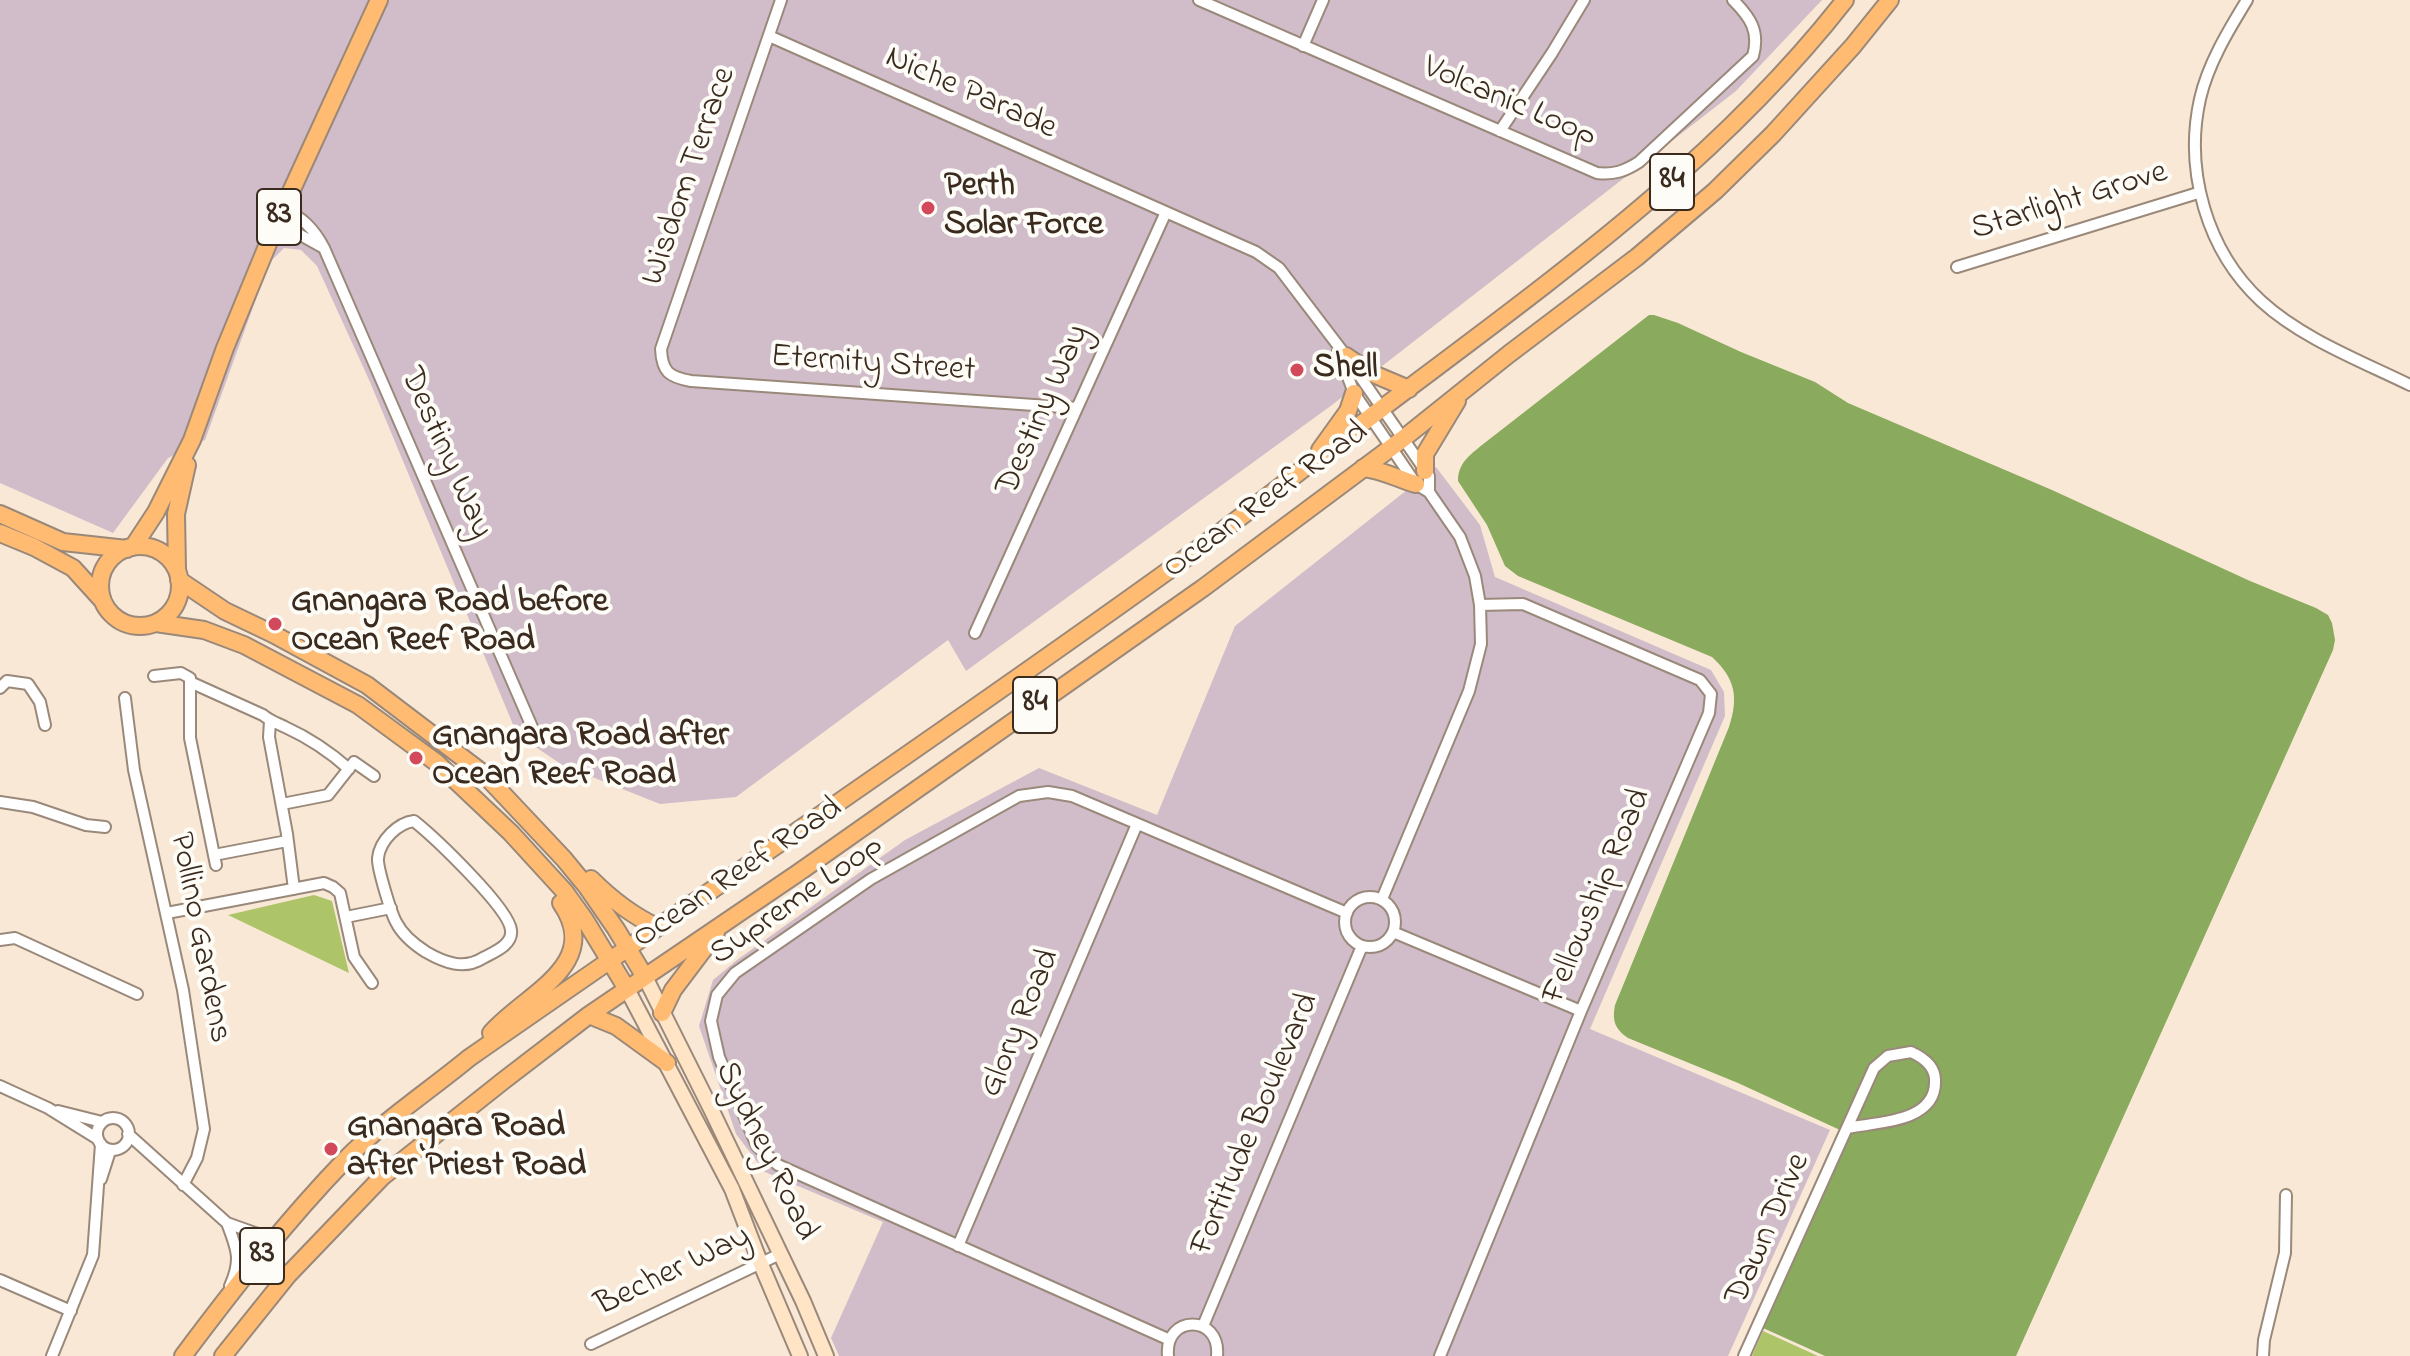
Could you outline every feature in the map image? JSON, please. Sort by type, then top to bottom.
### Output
[{"type":"main road","name":"83","points":[[379,0],[280,215],[225,348],[192,440],[156,512],[130,548],[115,555],[107,564],[102,576],[103,601],[119,620],[131,625],[156,623],[204,630],[244,645],[358,705],[437,763],[511,833],[565,892],[610,960]]},
{"type":"main road","name":"Ocean Reef Road","points":[[610,960],[1174,566],[1409,389],[1668,186],[1765,92],[1845,0]]},
{"type":"main road","name":"Ocean Reef Road","points":[[627,989],[798,873],[1203,588],[1637,257],[1715,191],[1808,98],[1890,0]]},
{"type":"main road","points":[[1341,350],[1371,373],[1409,389]]},
{"type":"main road","points":[[1363,468],[1423,482],[1425,454],[1464,390]]},
{"type":"main road","points":[[1313,461],[1348,411],[1354,393]]},
{"type":"main road","name":"83","points":[[156,623],[172,610],[180,590],[176,514],[192,440]]},
{"type":"main road","points":[[0,514],[63,542],[154,548],[163,553],[178,575],[225,611],[367,685],[484,774],[587,887],[645,977]]},
{"type":"main road","points":[[0,533],[73,568],[103,601]]},
{"type":"main road","name":"83","points":[[183,1356],[220,1306],[347,1159],[469,1058],[498,1025],[543,989],[573,952],[575,931],[570,917],[511,833]]},
{"type":"main road","points":[[564,859],[627,911],[657,927]]},
{"type":"main road","points":[[662,1013],[673,990],[727,919]]},
{"type":"main road","points":[[610,960],[627,989]]},
{"type":"main road","name":"84","points":[[469,1058],[610,960]]},
{"type":"main road","name":"83","points":[[223,1356],[288,1275],[382,1177],[589,1015],[627,989]]},
{"type":"main road","points":[[589,1015],[616,1026],[667,1063]]},
{"type":"street","name":"Wisdom Terrace","points":[[668,372],[662,363],[661,349],[781,0]]},
{"type":"street","name":"Volcanic Loop","points":[[1199,0],[1597,173],[1610,174],[1639,162],[1753,56],[1756,33],[1752,21],[1733,0]]},
{"type":"street","points":[[1303,46],[1323,0]]},
{"type":"street","points":[[1500,131],[1584,0]]},
{"type":"street","points":[[2247,0],[2212,64],[2200,100],[2195,146],[2198,193],[2214,236],[2235,271],[2261,301],[2295,326],[2410,385]]},
{"type":"street","name":"Niche Parade","points":[[769,36],[1256,252],[1279,268],[1341,350],[1398,442]]},
{"type":"street","name":"Starlight Grove","points":[[1957,267],[2198,193]]},
{"type":"street","name":"Destiny Way","points":[[975,633],[1166,212]]},
{"type":"street","name":"Destiny Way","points":[[280,215],[324,248],[532,727]]},
{"type":"street","name":"Niche Parade","points":[[1341,350],[1354,393],[1377,412]]},
{"type":"street","name":"Eternity Street","points":[[668,372],[691,381],[1077,408]]},
{"type":"street","points":[[1382,899],[1469,691],[1481,644],[1480,605],[1475,576],[1460,537],[1398,442]]},
{"type":"street","name":"Fellowship Road","points":[[1440,1356],[1581,1011],[1709,713],[1711,694],[1700,680],[1523,604],[1480,605]]},
{"type":"street","points":[[154,676],[185,674],[190,678],[190,738],[215,860],[287,841]]},
{"type":"street","points":[[0,688],[7,681],[28,684],[40,702],[45,725]]},
{"type":"street","points":[[190,682],[284,726],[331,753],[349,769]]},
{"type":"street","name":"Pollino Gardens","points":[[125,698],[134,770],[183,990],[204,1129],[197,1158],[183,1185]]},
{"type":"street","points":[[270,721],[269,737],[294,889]]},
{"type":"street","points":[[282,804],[328,795],[354,762],[374,776]]},
{"type":"street","name":"Supreme Loop","points":[[1170,1340],[778,1165],[757,1146],[719,1057],[711,1021],[717,995],[735,973],[871,879],[1019,796],[1048,792],[1072,796],[1347,913]]},
{"type":"street","points":[[0,802],[33,807],[86,825],[105,827]]},
{"type":"street","points":[[414,821],[489,895],[507,919],[512,932],[508,943],[478,961],[458,966],[427,953],[409,939],[397,924],[391,908],[377,860],[380,849],[398,826],[414,821]]},
{"type":"street","name":"Glory Road","points":[[958,1246],[1137,824]]},
{"type":"street","points":[[167,913],[324,883],[340,893],[354,957],[372,983]]},
{"type":"street","points":[[1366,897],[1382,899],[1393,911],[1393,932],[1379,946],[1362,946],[1349,936],[1347,913],[1358,900],[1366,897]]},
{"type":"street","points":[[346,917],[391,908]]},
{"type":"street","points":[[1393,932],[1581,1011]]},
{"type":"street","points":[[0,940],[15,938],[137,994]]},
{"type":"street","name":"Fortitude Boulevard","points":[[1203,1326],[1362,946]]},
{"type":"street","name":"Sydney Road","points":[[645,977],[780,1254],[826,1356]]},
{"type":"street","name":"Sydney Road","points":[[627,989],[732,1189],[800,1356]]},
{"type":"street","name":"Dawn Drive","points":[[1744,1356],[1874,1068],[1888,1056],[1911,1052],[1927,1062],[1936,1082],[1928,1101],[1917,1112],[1904,1119],[1847,1128]]},
{"type":"street","points":[[0,1086],[48,1108],[107,1146],[151,1155]]},
{"type":"street","points":[[48,1108],[102,1122]]},
{"type":"street","points":[[52,1356],[93,1255],[98,1189],[107,1146],[99,1127],[107,1119],[119,1120],[127,1128],[127,1140],[107,1146]]},
{"type":"street","points":[[128,1134],[227,1223],[277,1238]]},
{"type":"street","points":[[2263,1356],[2285,1253],[2286,1195]]},
{"type":"street","points":[[220,1306],[239,1262],[227,1223]]},
{"type":"street","name":"Becher Way","points":[[591,1344],[780,1254]]},
{"type":"street","points":[[0,1280],[71,1311]]},
{"type":"street","points":[[1168,1356],[1174,1333],[1187,1325],[1203,1326],[1216,1338],[1217,1356]]},
{"type":"shaded area","points":[[0,0],[1822,0],[1736,91],[1332,405],[966,671],[948,640],[736,797],[660,804],[562,765],[517,734],[370,382],[317,266],[301,250],[284,248],[269,263],[205,440],[168,458],[113,533],[0,483]]},
{"type":"shaded area","points":[[1436,467],[1480,525],[1495,577],[1711,670],[1724,692],[1725,716],[1590,1029],[1830,1130],[1728,1356],[839,1356],[831,1338],[883,1222],[765,1172],[736,1134],[699,1026],[713,980],[905,840],[1039,768],[1157,815],[1235,626]]},
{"type":"green space","points":[[1649,315],[1678,323],[1815,382],[1848,403],[2316,608],[2328,615],[2332,623],[2333,650],[2016,1356],[1825,1356],[1752,1323],[1840,1130],[1738,1083],[1628,1038],[1616,1024],[1615,1005],[1729,727],[1734,706],[1733,689],[1726,673],[1712,657],[1518,576],[1505,566],[1487,525],[1458,481],[1462,464],[1473,452]]},
{"type":"green space","points":[[314,895],[332,901],[349,973],[228,915]]},
{"type":"green space","points":[[1763,1331],[1818,1356],[1752,1356]]},
{"type":"place","name":"Perth Solar Force","points":[[928,208]]},
{"type":"place","name":"Shell","points":[[1297,370]]},
{"type":"place","name":"Gnangara Road before Ocean Reef Road","points":[[275,624]]},
{"type":"place","name":"Gnangara Road after Ocean Reef Road","points":[[416,758]]},
{"type":"place","name":"Gnangara Road after Priest Road","points":[[331,1149]]}]
